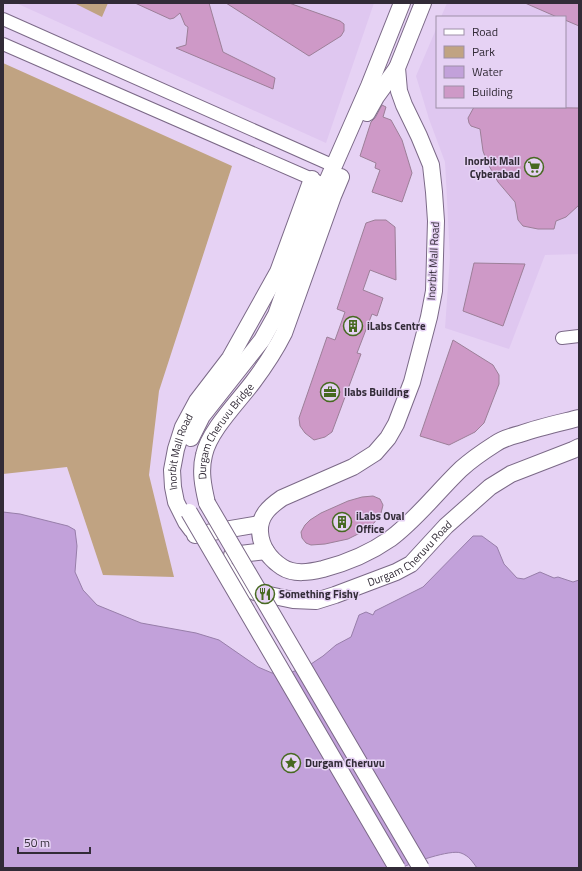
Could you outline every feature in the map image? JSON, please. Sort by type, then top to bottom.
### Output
[{"type":"main road","name":"Durgam Cheruvu Bridge","points":[[397,868],[189,512],[185,495],[182,468],[193,431],[202,416],[262,340],[276,315],[293,267],[319,182],[334,166],[369,86],[402,3]]},
{"type":"main road","name":"Inorbit Mall Road","points":[[260,524],[264,514],[272,504],[282,498],[353,467],[375,453],[388,438],[396,424],[412,382],[429,317],[434,291],[436,221],[431,165],[399,91],[397,68],[423,3]]},
{"type":"main road","name":"Durgam Cheruvu Bridge","points":[[397,68],[367,112],[333,196],[281,340],[274,353],[253,383],[212,435],[204,453],[201,472],[207,503],[421,868]]},
{"type":"main road","name":"Inorbit Mall Road","points":[[195,535],[186,522],[176,502],[173,486],[172,470],[183,427],[198,401],[230,358],[278,272],[319,182]]},
{"type":"main road","name":"Durgam Cheruvu Road","points":[[260,524],[261,536],[266,551],[274,561],[285,569],[296,572],[311,572],[346,561],[389,540],[428,505],[461,469],[497,442],[535,429],[579,418]]},
{"type":"main road","name":"Durgam Cheruvu Road","points":[[195,535],[224,568],[242,584],[255,592],[293,600],[316,601],[396,572],[411,564],[446,526],[490,487],[511,474],[579,447]]},
{"type":"main road","points":[[195,535],[260,524]]},
{"type":"main road","points":[[232,555],[266,551]]},
{"type":"street","points":[[3,20],[334,166]]},
{"type":"street","points":[[3,44],[319,182]]},
{"type":"street","points":[[562,338],[579,336]]},
{"type":"shaded area","points":[[16,3],[374,3],[326,143]]},
{"type":"shaded area","points":[[447,3],[579,3],[579,254],[545,255],[509,349],[445,328],[450,257],[445,162],[429,119],[416,76],[436,29],[436,108],[566,108],[566,16],[441,16]]},
{"type":"green space","points":[[74,3],[108,3],[102,17]]},
{"type":"green space","points":[[3,63],[232,166],[159,391],[149,475],[174,577],[103,575],[67,467],[3,474]]},
{"type":"water","name":"Durgam Cheruvu","points":[[3,512],[20,514],[68,526],[75,530],[77,546],[75,572],[83,590],[97,605],[141,623],[196,633],[219,640],[258,667],[272,673],[292,672],[308,666],[336,645],[351,637],[359,615],[366,612],[373,615],[375,611],[423,587],[473,536],[482,536],[497,547],[504,564],[517,578],[524,579],[540,572],[554,578],[558,577],[573,582],[579,580],[579,868],[477,868],[466,856],[456,852],[431,857],[401,868],[3,868]]},
{"type":"building","points":[[135,3],[209,3],[223,52],[275,78],[273,89],[176,48],[186,45],[188,27],[185,25],[180,13],[174,18],[170,19]]},
{"type":"building","points":[[226,3],[289,3],[340,21],[344,24],[344,31],[341,36],[309,56]]},
{"type":"building","points":[[525,3],[579,3],[579,26],[566,20],[566,16],[555,16]]},
{"type":"building","points":[[382,105],[386,107],[383,117],[391,120],[402,140],[412,173],[402,202],[372,192],[380,170],[375,168],[376,163],[360,156],[371,122]]},
{"type":"building","name":"Inorbit Mall Cyberabad","points":[[473,108],[579,108],[579,205],[566,217],[556,221],[554,229],[538,229],[523,226],[518,220],[515,202],[498,182],[487,162],[483,151],[480,129],[471,126],[468,118]]},
{"type":"building","name":"iLabs Centre","points":[[375,220],[386,220],[395,227],[396,280],[370,270],[363,290],[383,298],[377,316],[372,314],[357,353],[361,354],[332,432],[325,437],[314,440],[305,433],[300,426],[299,418],[327,337],[335,340],[345,312],[337,309],[366,223]]},
{"type":"building","points":[[474,263],[525,264],[503,326],[463,311]]},
{"type":"building","points":[[453,340],[493,365],[499,375],[499,384],[484,423],[475,432],[449,445],[420,436]]},
{"type":"building","name":"iLabs Oval Office","points":[[373,496],[380,499],[383,505],[381,513],[374,523],[366,530],[348,539],[325,544],[311,545],[306,543],[302,538],[301,532],[305,525],[321,513],[348,501]]},
{"type":"place","name":"Inorbit Mall Cyberabad","points":[[534,167]]},
{"type":"place","name":"iLabs Centre","points":[[353,326]]},
{"type":"place","name":"Ilabs Building","points":[[330,392]]},
{"type":"place","name":"iLabs Oval Office","points":[[342,522]]},
{"type":"place","name":"Something Fishy","points":[[265,594]]},
{"type":"place","name":"Durgam Cheruvu","points":[[291,763]]}]
